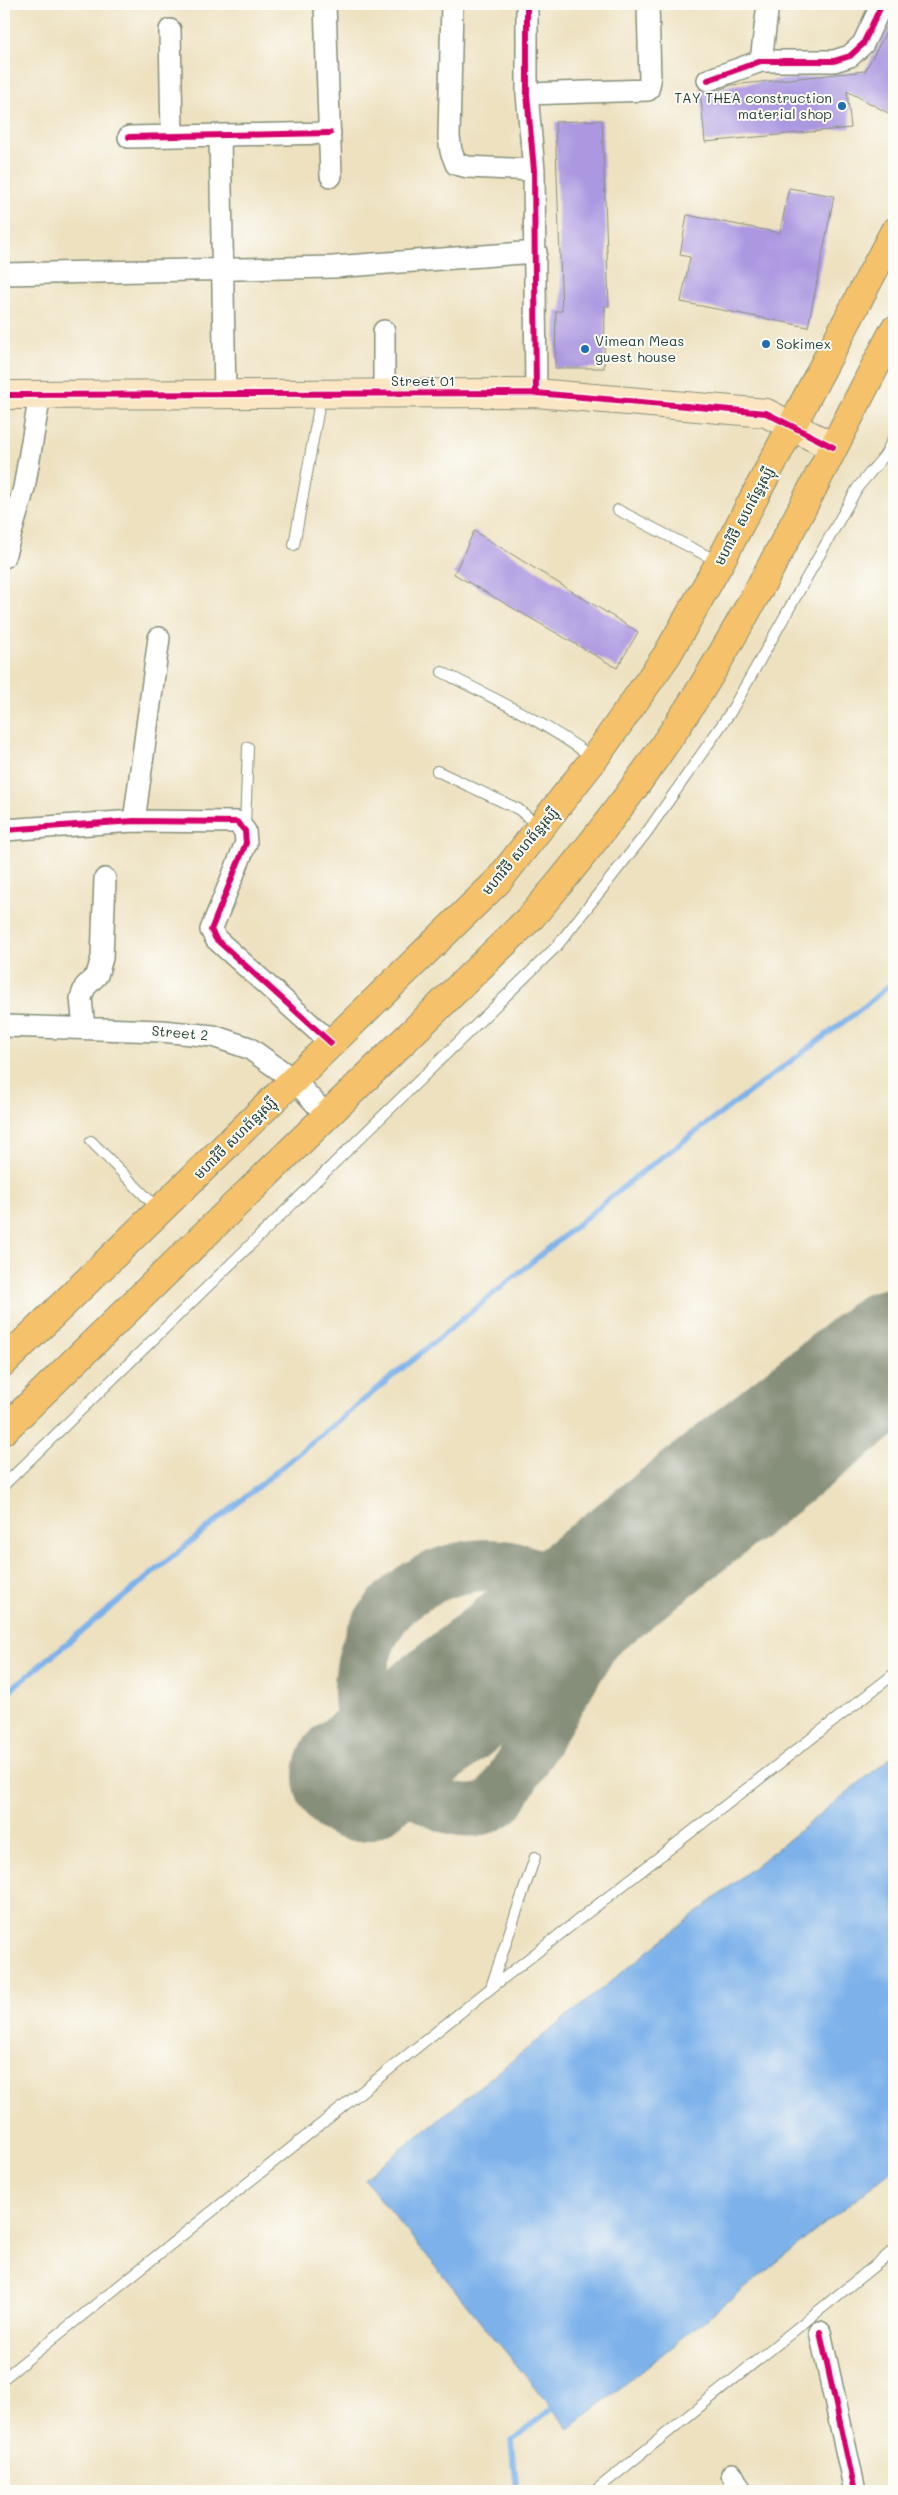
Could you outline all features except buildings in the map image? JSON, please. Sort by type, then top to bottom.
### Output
[{"type":"highway","name":"មហាវិថី សហព័ន្ធរុស្ស៊ី","points":[[4,1362],[498,881],[541,828],[594,759],[667,655],[720,562],[894,232]]},
{"type":"highway","points":[[4,1430],[532,916],[580,860],[634,788],[702,687],[760,586],[894,330]]},
{"type":"street","points":[[325,4],[331,176]]},
{"type":"street","points":[[452,4],[449,137],[451,151],[456,164],[468,167],[534,170]]},
{"type":"street","points":[[527,4],[527,94],[534,170],[536,252],[536,393]]},
{"type":"street","points":[[527,94],[648,90],[650,81],[648,4]]},
{"type":"street","points":[[761,61],[768,4]]},
{"type":"street","points":[[708,80],[761,61],[834,61],[850,56],[863,44],[882,4]]},
{"type":"street","points":[[170,30],[172,136]]},
{"type":"street","points":[[129,137],[330,132]]},
{"type":"street","points":[[220,135],[226,395]]},
{"type":"street","points":[[4,274],[374,265],[536,252]]},
{"type":"street","points":[[384,331],[384,394]]},
{"type":"street","name":"Street 01","points":[[4,395],[536,393],[766,413],[833,447]]},
{"type":"street","points":[[4,557],[24,488],[40,395]]},
{"type":"street","points":[[134,821],[159,638]]},
{"type":"street","points":[[4,830],[134,821],[237,822],[245,831],[246,843],[211,930],[216,939],[331,1043]]},
{"type":"street","points":[[84,1028],[81,998],[85,987],[97,975],[102,958],[105,879]]},
{"type":"street","name":"Street 2","points":[[4,1026],[161,1031],[214,1036],[249,1048],[294,1080],[328,1116]]},
{"type":"street","points":[[820,2332],[855,2491]]},
{"type":"lane","points":[[294,545],[322,394]]},
{"type":"lane","points":[[4,1485],[557,946],[647,832],[730,713],[858,487],[885,455],[894,438]]},
{"type":"lane","points":[[618,510],[720,562]]},
{"type":"lane","points":[[442,672],[530,716],[564,736],[594,759]]},
{"type":"lane","points":[[245,831],[248,747]]},
{"type":"lane","points":[[437,771],[518,809],[541,828]]},
{"type":"lane","points":[[91,1141],[160,1211]]},
{"type":"lane","points":[[4,2378],[491,1988],[894,1674]]},
{"type":"lane","points":[[491,1988],[535,1857]]},
{"type":"lane","points":[[595,2491],[894,2250]]},
{"type":"water","points":[[894,1755],[894,2168],[569,2429],[364,2179]]},
{"type":"waterway","points":[[4,1697],[10,1690],[638,1175],[865,1006],[894,981]]},
{"type":"waterway","points":[[517,2491],[512,2441],[552,2408]]},
{"type":"taxiway","points":[[641,1553],[571,1579],[562,1580],[550,1579],[499,1565],[466,1567],[434,1577],[405,1594],[381,1619],[372,1635],[362,1671],[360,1689],[361,1708],[365,1726],[372,1743],[382,1758],[410,1786],[428,1798],[446,1806],[465,1810],[483,1809],[499,1800],[608,1618],[660,1538]]},
{"type":"runway","points":[[358,1776],[894,1353]]},
{"type":"cycle path","points":[[527,4],[527,94],[534,170],[536,393]]},
{"type":"cycle path","points":[[708,80],[761,61],[834,61],[850,56],[863,44],[882,4]]},
{"type":"cycle path","points":[[129,137],[330,133]]},
{"type":"cycle path","points":[[4,395],[536,393],[766,413],[833,447]]},
{"type":"cycle path","points":[[4,830],[134,821],[237,822],[245,831],[246,843],[211,930],[216,939],[331,1043]]},
{"type":"cycle path","points":[[820,2332],[855,2491]]},
{"type":"place","name":"TAY THEA construction material shop","points":[[842,106]]},
{"type":"place","name":"Sokimex","points":[[766,344]]},
{"type":"place","name":"Vimean Meas guest house","points":[[585,349]]}]
